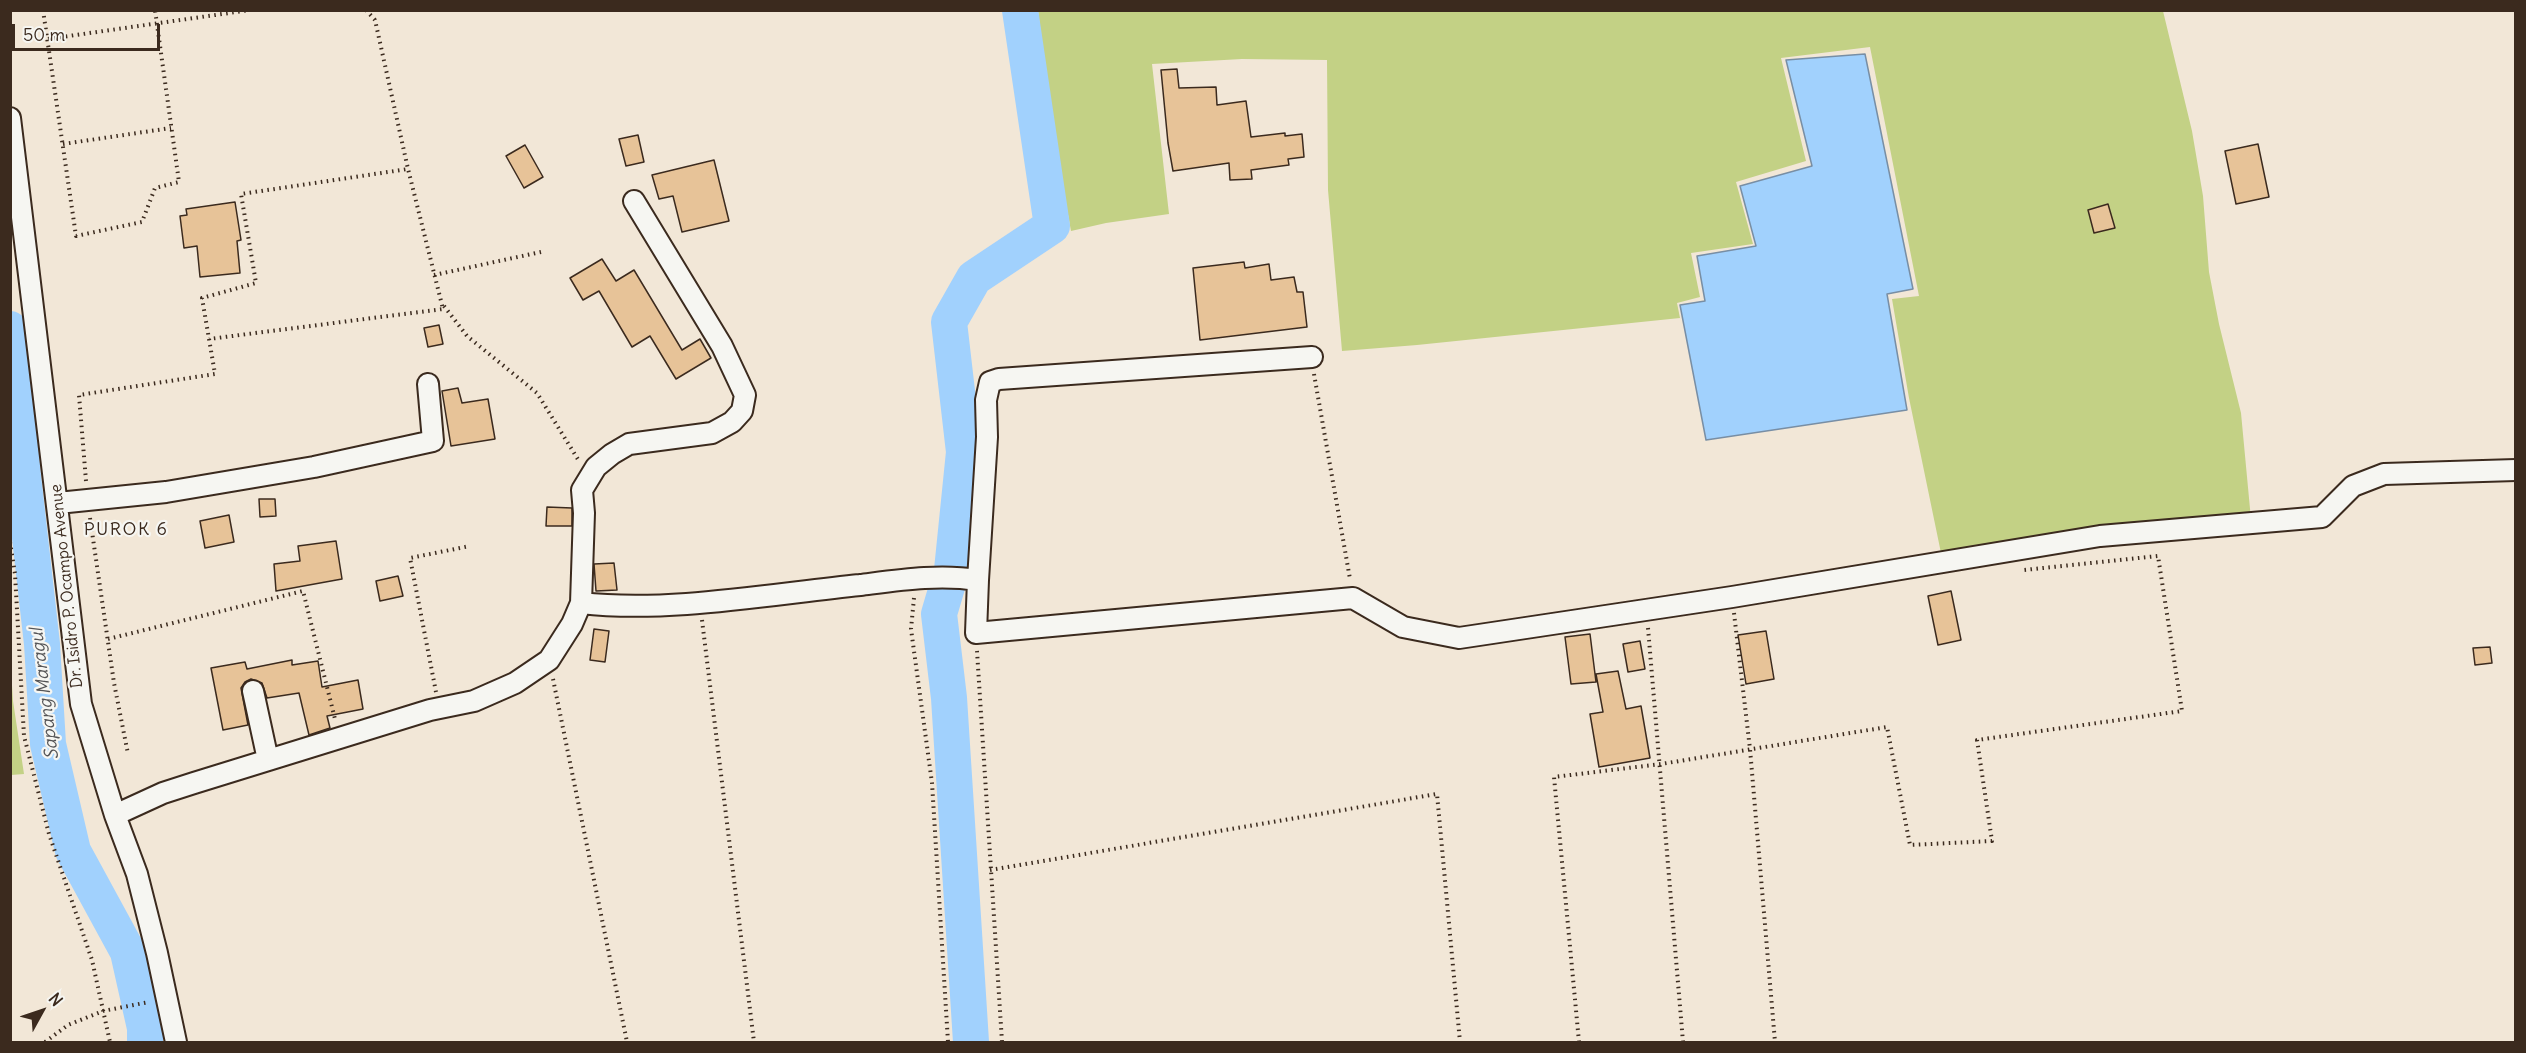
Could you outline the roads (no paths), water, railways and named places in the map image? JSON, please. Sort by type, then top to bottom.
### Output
[{"type":"street","name":"Dr. Isidro P. Ocampo Avenue","points":[[10,118],[81,704],[115,815],[137,874],[176,1042]]},
{"type":"street","points":[[115,815],[163,793],[340,737],[439,708],[474,701],[505,688],[549,660],[581,603],[584,513],[582,490],[596,467],[612,453],[629,444],[712,432],[732,422],[742,411],[745,395],[722,346],[634,201]]},
{"type":"street","points":[[1312,357],[999,379],[990,382],[986,400],[987,448],[973,579],[976,633],[1353,598],[1402,627],[1459,638],[1732,597],[2100,536],[2322,517],[2353,486],[2384,474],[2516,470]]},
{"type":"street","points":[[58,503],[166,492],[314,467],[433,441],[428,384]]},
{"type":"street","points":[[581,603],[658,605],[924,577],[973,579]]},
{"type":"street","points":[[253,691],[268,760]]},
{"type":"water","points":[[1865,54],[1913,289],[1887,294],[1907,410],[1706,440],[1680,305],[1705,301],[1697,256],[1756,246],[1740,186],[1812,166],[1786,60]]},
{"type":"waterway","points":[[971,1042],[949,698],[939,614],[952,570],[964,452],[949,322],[974,278],[1052,226],[1020,10]]},
{"type":"waterway","name":"Sapang Maragul","points":[[10,329],[23,476],[42,644],[48,744],[73,851],[128,952],[145,1028],[145,1042]]},
{"type":"district","name":"PUROK 6","points":[[126,530]]}]
